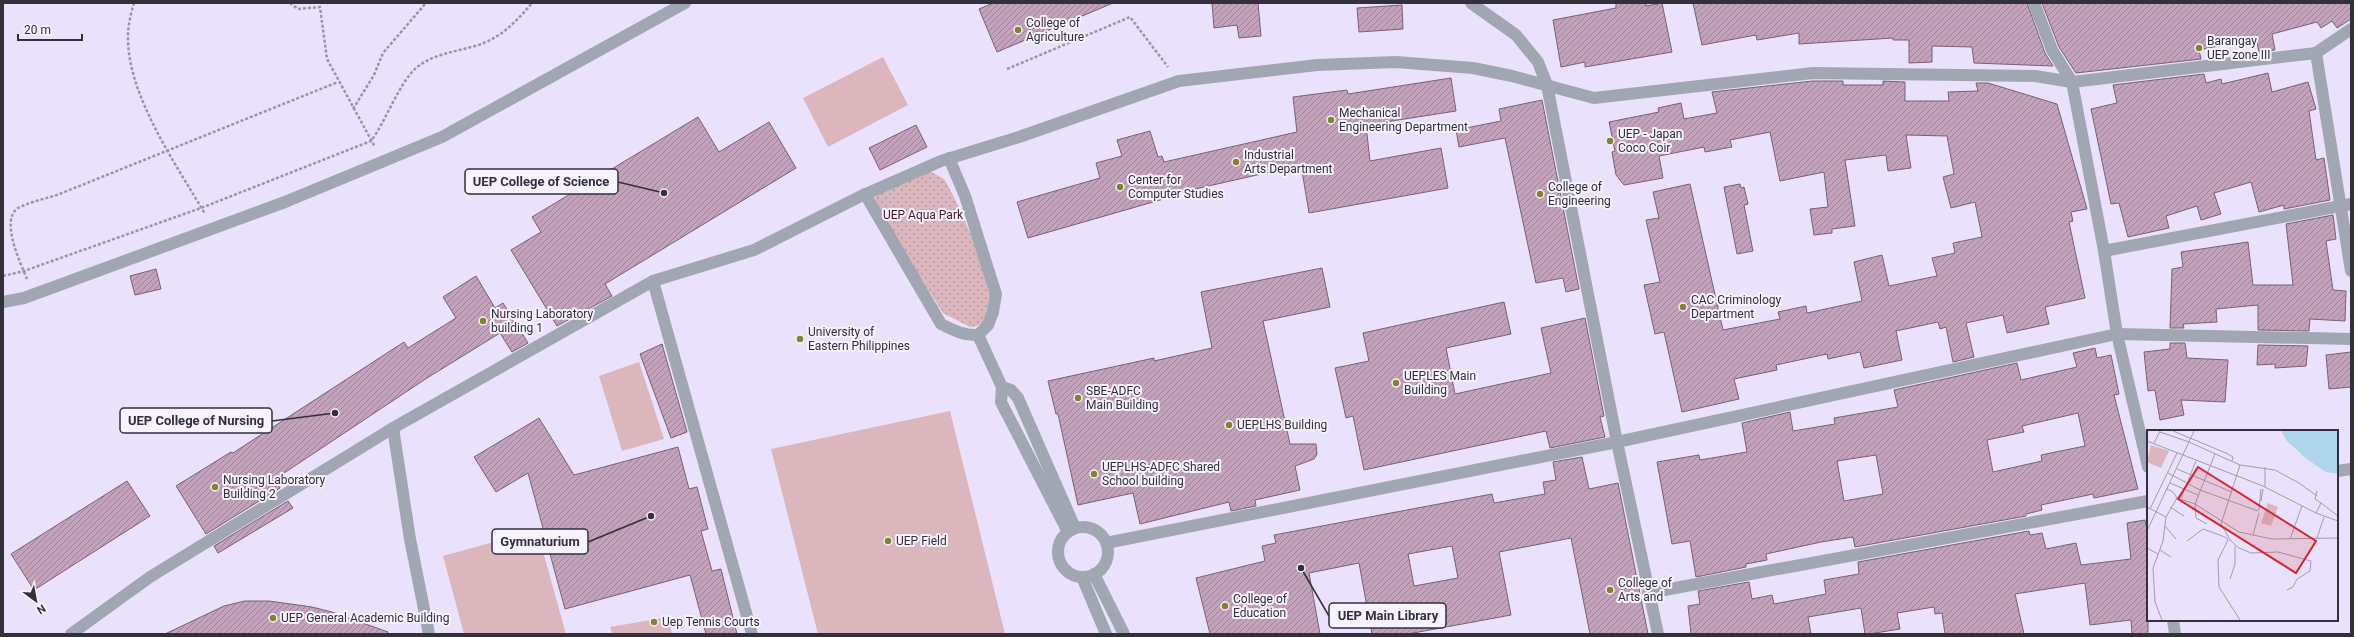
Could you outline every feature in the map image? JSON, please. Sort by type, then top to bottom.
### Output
[{"type":"street","points":[[3,302],[34,294],[213,228],[383,162],[442,137],[685,3]]},
{"type":"street","points":[[1471,3],[1516,35],[1538,62],[1547,85],[1617,442],[1648,593],[1658,634]]},
{"type":"street","points":[[2034,3],[2052,50],[2072,82],[2104,251],[2117,334],[2147,463]]},
{"type":"street","points":[[71,634],[150,577],[393,428],[653,281],[754,250],[865,194],[949,158],[1019,137],[1179,81],[1317,65],[1396,62],[1473,68],[1547,85],[1594,98],[1813,73],[2035,76],[2072,82],[2316,53],[2351,29]]},
{"type":"street","points":[[2316,53],[2345,205],[2351,271]]},
{"type":"street","points":[[865,194],[890,233],[941,324],[955,332],[970,335],[978,334],[988,325],[993,312],[996,294],[965,196],[949,158]]},
{"type":"street","points":[[2104,251],[2345,205]]},
{"type":"street","points":[[653,281],[752,634]]},
{"type":"street","points":[[978,334],[1002,387],[1001,402],[1072,530]]},
{"type":"street","points":[[1106,543],[1617,442],[2117,334],[2351,339]]},
{"type":"street","points":[[1002,387],[1011,390],[1018,398],[1072,530]]},
{"type":"street","points":[[393,428],[410,539],[429,634]]},
{"type":"street","points":[[2338,471],[2351,468]]},
{"type":"street","points":[[1648,593],[2147,501]]},
{"type":"street","points":[[1089,527],[1096,531],[1106,543],[1107,559],[1103,566],[1094,574],[1082,577],[1066,571],[1058,557],[1060,540],[1072,530],[1089,527]]},
{"type":"street","points":[[1094,574],[1124,634]]},
{"type":"street","points":[[1082,577],[1106,634]]},
{"type":"street","points":[[2173,621],[2176,634]]},
{"type":"path","points":[[134,3],[128,36],[131,62],[140,98],[213,228]]},
{"type":"path","points":[[290,3],[298,9],[320,7],[327,59],[352,109],[383,162]]},
{"type":"path","points":[[352,109],[374,75],[383,53],[426,3]]},
{"type":"path","points":[[3,276],[24,271],[201,208],[371,141],[382,127],[390,109],[415,69],[446,52],[476,46],[501,35],[532,3]]},
{"type":"path","points":[[1007,70],[1130,17],[1179,81]]},
{"type":"path","points":[[34,294],[8,232],[8,221],[16,209],[338,82]]},
{"type":"green space","points":[[883,57],[908,105],[828,147],[803,98]]},
{"type":"green space","name":"UEP Aqua Park","points":[[928,170],[944,179],[954,197],[984,263],[994,294],[983,322],[977,326],[970,327],[943,313],[887,225],[875,199],[875,193]]},
{"type":"green space","points":[[639,362],[664,439],[622,451],[599,376]]},
{"type":"green space","name":"UEP Field","points":[[950,411],[1005,634],[818,634],[771,449]]},
{"type":"green space","points":[[537,530],[566,634],[464,634],[443,556]]},
{"type":"green space","name":"Uep Tennis Courts","points":[[668,617],[672,634],[612,634],[610,627]]},
{"type":"building","name":"College of Agriculture","points":[[993,3],[1113,3],[997,52],[979,9]]},
{"type":"building","points":[[1212,3],[1258,3],[1261,36],[1239,38],[1237,25],[1214,28]]},
{"type":"building","points":[[1616,3],[1646,3],[1646,6],[1662,3],[1672,52],[1585,67],[1585,62],[1561,67],[1553,20],[1616,8]]},
{"type":"building","points":[[1693,3],[2027,3],[2045,53],[2053,66],[1974,63],[1972,47],[1932,46],[1932,62],[1909,63],[1909,40],[1893,40],[1893,38],[1799,44],[1799,33],[1757,40],[1756,35],[1702,45]]},
{"type":"building","points":[[2042,3],[2351,3],[2351,19],[2337,28],[2332,21],[2321,28],[2317,22],[2272,34],[2275,50],[2259,52],[2256,38],[2199,50],[2201,59],[2076,73],[2059,47]]},
{"type":"building","points":[[1402,5],[1403,29],[1359,32],[1357,8]]},
{"type":"building","points":[[2268,73],[2272,92],[2308,82],[2316,109],[2309,111],[2316,160],[2324,158],[2330,200],[2284,209],[2284,205],[2259,212],[2251,182],[2214,193],[2221,214],[2201,220],[2197,206],[2166,216],[2169,228],[2128,237],[2119,203],[2111,204],[2091,109],[2117,103],[2113,85],[2204,74],[2206,83],[2221,79],[2222,84]]},
{"type":"building","points":[[1451,78],[1456,111],[1366,125],[1370,161],[1441,148],[1448,188],[1309,213],[1301,165],[1173,194],[1174,196],[1028,238],[1017,202],[1100,178],[1096,163],[1122,156],[1117,140],[1150,131],[1158,157],[1162,156],[1164,162],[1297,132],[1293,97],[1347,90],[1348,94]]},
{"type":"building","points":[[1813,81],[1843,81],[1843,85],[1883,85],[1883,81],[1905,82],[1905,101],[1949,101],[1948,92],[1978,91],[1976,83],[1988,83],[2057,104],[2087,209],[2071,212],[2073,221],[2069,222],[2085,298],[2045,307],[2049,324],[2007,333],[2003,315],[1966,323],[1974,357],[1953,362],[1946,327],[1940,329],[1938,322],[1896,331],[1902,360],[1864,368],[1860,352],[1828,359],[1827,354],[1776,365],[1777,370],[1734,379],[1739,399],[1682,412],[1664,332],[1655,334],[1644,285],[1660,282],[1646,220],[1659,218],[1653,192],[1690,184],[1723,330],[1780,319],[1778,312],[1806,306],[1807,313],[1862,301],[1854,262],[1882,255],[1889,286],[1937,276],[1932,258],[1955,253],[1953,243],[1982,237],[1975,202],[1951,208],[1943,177],[1954,174],[1947,136],[1906,135],[1911,168],[1888,171],[1886,155],[1845,160],[1855,226],[1832,229],[1832,233],[1814,235],[1810,209],[1828,207],[1824,172],[1780,181],[1770,132],[1730,140],[1732,147],[1705,152],[1704,147],[1659,156],[1663,178],[1624,185],[1616,175],[1612,152],[1615,151],[1609,122],[1659,112],[1658,108],[1681,103],[1684,119],[1717,113],[1712,92]]},
{"type":"building","name":"College of Engineering","points":[[1542,100],[1579,289],[1566,292],[1563,278],[1536,283],[1505,138],[1459,147],[1456,130],[1501,121],[1499,109]]},
{"type":"building","points":[[698,117],[719,152],[769,122],[796,168],[605,284],[612,296],[557,326],[511,250],[541,232],[532,217]]},
{"type":"building","points":[[916,125],[927,147],[880,170],[869,148]]},
{"type":"building","points":[[1740,184],[1741,188],[1744,187],[1748,204],[1744,205],[1753,251],[1737,254],[1724,187]]},
{"type":"building","points":[[2333,215],[2336,239],[2326,241],[2333,290],[2346,291],[2345,321],[2310,319],[2309,331],[2258,330],[2258,305],[2216,309],[2217,322],[2183,324],[2184,328],[2170,328],[2172,269],[2183,267],[2181,252],[2248,242],[2253,285],[2293,285],[2286,224]]},
{"type":"building","points":[[1322,268],[1330,307],[1263,321],[1290,444],[1316,444],[1317,454],[1314,459],[1295,466],[1300,490],[1255,500],[1256,506],[1231,511],[1229,502],[1140,524],[1133,493],[1078,505],[1058,414],[1056,414],[1048,381],[1154,358],[1154,361],[1212,348],[1201,292]]},
{"type":"building","points":[[156,269],[161,289],[135,295],[130,276]]},
{"type":"building","points":[[476,276],[495,308],[503,303],[528,343],[512,352],[500,333],[427,378],[275,479],[280,488],[206,534],[176,486],[231,452],[233,453],[404,342],[408,348],[456,318],[443,297]]},
{"type":"building","name":"UEPLES Main Building","points":[[1504,302],[1511,334],[1446,348],[1455,394],[1551,373],[1541,328],[1585,318],[1604,416],[1600,417],[1605,437],[1550,448],[1546,431],[1364,470],[1353,416],[1346,418],[1335,368],[1369,361],[1363,333]]},
{"type":"building","points":[[2170,343],[2185,343],[2187,358],[2228,360],[2225,402],[2181,400],[2184,415],[2160,420],[2155,390],[2148,391],[2144,352],[2170,349]]},
{"type":"building","points":[[662,344],[687,432],[671,438],[640,354]]},
{"type":"building","points":[[2258,345],[2308,346],[2306,366],[2275,368],[2275,364],[2257,365]]},
{"type":"building","points":[[2095,348],[2097,358],[2111,355],[2119,394],[2114,395],[2138,489],[2094,498],[2093,494],[2041,505],[2042,510],[2026,514],[2026,516],[1855,547],[1853,537],[1821,542],[1766,554],[1767,560],[1746,564],[1746,567],[1696,577],[1690,541],[1672,544],[1657,462],[1699,455],[1700,460],[1747,452],[1742,423],[1790,412],[1793,431],[1835,424],[1834,418],[1898,407],[1894,390],[2017,363],[2021,380],[2077,367],[2073,353]],"holes":[[[2078,413],[2085,446],[2041,455],[2042,461],[1993,472],[1987,440],[2024,432],[2022,426]],[[1876,455],[1883,494],[1844,501],[1837,461]]]},
{"type":"building","points":[[2351,352],[2351,387],[2329,389],[2326,355]]},
{"type":"building","points":[[539,418],[574,475],[678,447],[689,489],[697,487],[708,529],[701,531],[712,571],[721,569],[737,634],[706,634],[690,575],[565,609],[528,473],[496,492],[474,457]]},
{"type":"building","points":[[1582,457],[1589,489],[1618,483],[1648,634],[1590,634],[1571,538],[1499,552],[1511,615],[1408,634],[1372,634],[1359,563],[1309,573],[1320,634],[1210,634],[1196,578],[1265,561],[1262,546],[1276,543],[1274,535],[1492,494],[1494,503],[1545,494],[1543,482],[1556,480],[1553,462]],"holes":[[[1452,546],[1458,578],[1414,586],[1408,554]]]},
{"type":"building","points":[[127,481],[150,516],[34,590],[11,554]]},
{"type":"building","points":[[288,501],[293,508],[218,553],[214,546]]},
{"type":"building","points":[[2145,520],[2147,530],[2148,634],[2132,634],[2131,620],[2090,625],[2085,583],[2015,594],[2024,634],[1945,634],[1942,613],[1935,614],[1934,607],[1897,613],[1900,629],[1869,634],[1865,634],[1861,608],[1808,617],[1811,634],[1691,634],[1688,606],[1700,604],[1698,591],[1749,582],[1752,599],[1772,595],[1774,604],[1826,594],[1824,580],[1859,574],[1858,562],[2029,531],[2030,535],[2042,533],[2046,549],[2076,543],[2081,565],[2131,559],[2127,523]]},
{"type":"building","name":"UEP General Academic Building","points":[[245,601],[269,601],[312,607],[332,612],[388,632],[387,634],[165,634],[224,606]]},
{"type":"place","name":"College of Agriculture","points":[[1018,30]]},
{"type":"place","name":"Barangay UEP zone III","points":[[2199,48]]},
{"type":"place","name":"Mechanical Engineering Department","points":[[1331,120]]},
{"type":"place","name":"UEP - Japan Coco Coir","points":[[1610,141]]},
{"type":"place","name":"Industrial Arts Department","points":[[1236,162]]},
{"type":"place","name":"Center for Computer Studies","points":[[1120,187]]},
{"type":"place","name":"UEP College of Science","points":[[664,193]]},
{"type":"place","name":"College of Engineering","points":[[1540,194]]},
{"type":"place","name":"CAC Criminology Department","points":[[1683,307]]},
{"type":"place","name":"Nursing Laboratory building 1","points":[[483,321]]},
{"type":"place","name":"University of Eastern Philippines","points":[[800,339]]},
{"type":"place","name":"UEPLES Main Building","points":[[1396,383]]},
{"type":"place","name":"SBE-ADFC Main Building","points":[[1078,398]]},
{"type":"place","name":"UEP College of Nursing","points":[[335,413]]},
{"type":"place","name":"UEPLHS Building","points":[[1229,425]]},
{"type":"place","name":"UEPLHS-ADFC Shared School building","points":[[1094,474]]},
{"type":"place","name":"Nursing Laboratory Building 2","points":[[215,487]]},
{"type":"place","name":"Gymnaturium","points":[[651,516]]},
{"type":"place","name":"UEP Field","points":[[888,541]]},
{"type":"place","name":"UEP Main Library","points":[[1301,568]]},
{"type":"place","name":"College of Arts and","points":[[1610,590]]},
{"type":"place","name":"College of Education","points":[[1225,606]]},
{"type":"place","name":"UEP General Academic Building","points":[[273,618]]},
{"type":"place","name":"Uep Tennis Courts","points":[[654,622]]}]
